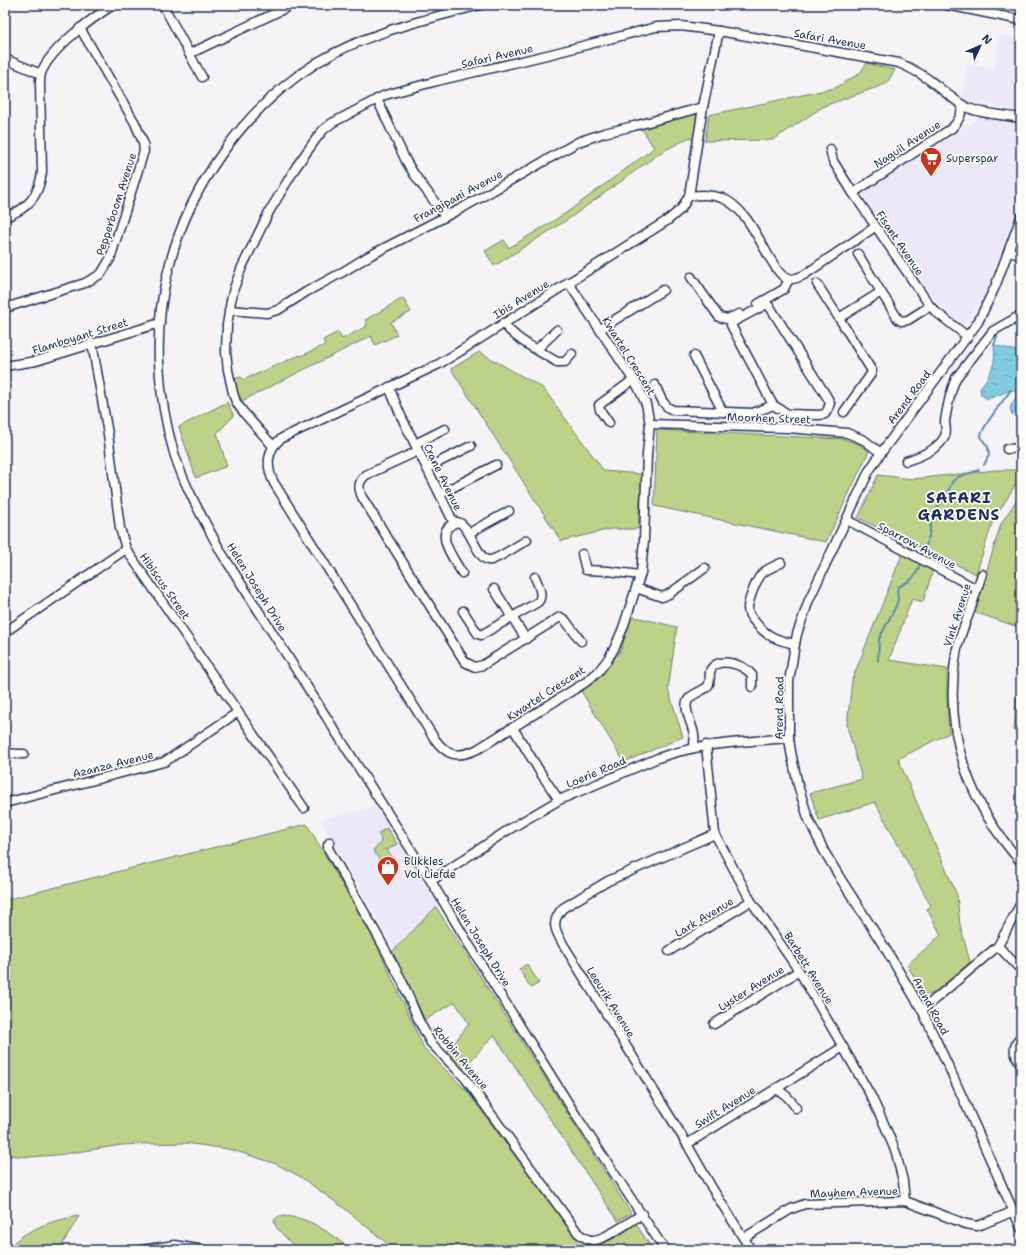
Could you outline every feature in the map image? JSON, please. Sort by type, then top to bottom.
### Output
[{"type":"street","points":[[5,216],[13,214],[26,207],[34,197],[40,183],[42,172],[40,85],[41,74],[46,64],[80,28],[113,5]]},
{"type":"street","points":[[163,5],[202,77]]},
{"type":"street","points":[[190,54],[292,5]]},
{"type":"street","name":"Helen Joseph Drive","points":[[480,5],[403,26],[361,40],[325,59],[299,75],[281,89],[244,126],[227,147],[192,203],[167,272],[160,322],[160,369],[163,408],[174,454],[184,479],[221,552],[431,880],[468,943],[578,1117],[665,1250]]},
{"type":"street","points":[[947,5],[1021,20]]},
{"type":"street","name":"Safari Avenue","points":[[273,446],[236,402],[228,370],[226,352],[227,330],[229,310],[237,277],[269,212],[296,168],[323,130],[332,123],[385,95],[656,27],[681,26],[719,31],[899,63],[912,68],[921,74],[962,105],[971,109],[1021,118]]},
{"type":"street","name":"Pepperboom Avenue","points":[[5,308],[85,283],[101,274],[110,259],[144,151],[144,142],[138,130],[80,28]]},
{"type":"street","name":"Ibis Avenue","points":[[273,446],[282,438],[437,365],[668,220],[681,209],[689,196],[703,107],[719,31]]},
{"type":"street","points":[[5,59],[41,74]]},
{"type":"street","points":[[377,99],[406,161],[445,216]]},
{"type":"street","name":"Naguil Avenue","points":[[853,193],[952,128],[959,120],[962,105]]},
{"type":"street","name":"Frangipani Avenue","points":[[229,310],[267,313],[278,310],[369,256],[464,207],[569,147],[588,138],[604,133],[703,107]]},
{"type":"street","name":"Fisant Avenue","points":[[830,149],[833,161],[853,193],[930,306],[968,336]]},
{"type":"street","points":[[689,196],[716,196],[731,204],[744,216],[777,269],[785,278],[789,279],[795,279],[804,275],[875,227]]},
{"type":"street","name":"Arend Road","points":[[1021,217],[995,287],[978,322],[869,471],[809,600],[795,644],[789,682],[789,738],[798,785],[808,818],[824,851],[889,954],[922,1010],[1021,1228]]},
{"type":"street","points":[[1009,251],[1021,256]]},
{"type":"street","points":[[858,254],[898,319],[901,321],[908,320],[930,306]]},
{"type":"street","points":[[691,277],[716,314],[722,319],[733,317],[779,292],[784,289],[789,279]]},
{"type":"street","name":"Kwartel Crescent","points":[[273,446],[269,460],[269,468],[274,483],[439,745],[444,750],[457,755],[478,749],[586,682],[598,672],[615,647],[623,628],[640,575],[644,547],[647,454],[650,424],[646,404],[633,380],[568,282]]},
{"type":"street","points":[[817,284],[872,371],[844,412]]},
{"type":"street","points":[[600,329],[663,290]]},
{"type":"street","points":[[839,318],[881,292]]},
{"type":"street","points":[[765,305],[770,307],[830,402],[825,414],[788,414],[773,405],[731,325],[735,321],[765,305]]},
{"type":"street","points":[[906,461],[923,455],[941,442],[945,437],[945,420],[953,384],[956,378],[993,331],[1021,315]]},
{"type":"street","name":"Flamboyant Street","points":[[5,366],[36,361],[160,322]]},
{"type":"street","points":[[503,323],[513,335],[557,362],[565,362],[572,354]]},
{"type":"street","points":[[537,349],[557,330]]},
{"type":"street","name":"Hibiscus Street","points":[[92,343],[108,434],[120,528],[126,549],[304,808]]},
{"type":"street","points":[[694,356],[723,412]]},
{"type":"street","points":[[609,423],[600,410],[599,405],[633,380]]},
{"type":"street","points":[[655,385],[663,403],[668,408],[673,410],[753,413],[773,405]]},
{"type":"street","name":"Crane Avenue","points":[[389,387],[416,448],[454,523],[449,526],[445,540],[446,546],[462,573]]},
{"type":"street","points":[[787,428],[788,414]]},
{"type":"street","name":"Moorhen Street","points":[[650,424],[787,428],[847,433],[864,440],[881,453]]},
{"type":"street","points":[[445,429],[416,448],[366,475],[361,479],[359,484],[362,497],[465,662],[475,667],[483,665],[560,617],[565,620],[581,641]]},
{"type":"street","points":[[427,468],[471,446]]},
{"type":"street","points":[[1007,449],[1021,448]]},
{"type":"street","points":[[440,494],[496,465]]},
{"type":"street","points":[[469,533],[509,510]]},
{"type":"street","name":"Sparrow Avenue","points":[[847,520],[977,588]]},
{"type":"street","points":[[454,523],[457,522],[463,524],[482,556],[490,561],[527,540]]},
{"type":"street","points":[[5,632],[126,549]]},
{"type":"street","points":[[582,554],[586,570],[640,575]]},
{"type":"street","points":[[781,563],[765,570],[761,574],[749,600],[748,609],[750,617],[768,636],[779,641],[795,644]]},
{"type":"street","points":[[636,588],[658,596],[665,596],[705,568]]},
{"type":"street","name":"Vink Avenue","points":[[982,574],[959,640],[956,654],[952,697],[954,724],[962,760],[972,789],[1004,841],[1021,862]]},
{"type":"street","points":[[463,611],[479,635],[481,635],[541,599],[535,577]]},
{"type":"street","points":[[494,589],[526,639]]},
{"type":"street","points":[[694,747],[694,735],[686,705],[690,698],[706,687],[710,682],[709,673],[713,667],[724,662],[745,668],[752,675],[752,687]]},
{"type":"street","name":"Azanza Avenue","points":[[5,802],[164,762],[238,712]]},
{"type":"street","points":[[513,728],[559,800]]},
{"type":"street","name":"Loerie Road","points":[[431,880],[508,830],[559,800],[673,752],[706,745],[789,738]]},
{"type":"street","name":"Barbett Avenue","points":[[706,745],[715,834],[751,901],[799,971],[871,1096],[896,1153],[903,1181],[905,1201]]},
{"type":"street","points":[[5,753],[24,754]]},
{"type":"street","name":"Leeurik Avenue","points":[[715,834],[608,881],[563,908],[558,914],[554,927],[751,1250]]},
{"type":"street","name":"Robbin Avenue","points":[[330,842],[328,848],[402,980],[419,1021],[431,1043],[465,1078],[578,1233],[588,1239],[596,1240],[642,1214]]},
{"type":"street","name":"Lark Avenue","points":[[669,951],[751,901]]},
{"type":"street","points":[[922,1010],[998,946],[1021,903]]},
{"type":"street","points":[[998,946],[1021,970]]},
{"type":"street","name":"Lyster Avenue","points":[[714,1024],[799,971]]},
{"type":"street","points":[[1021,1036],[1016,1042],[1014,1052],[1021,1064]]},
{"type":"street","name":"Swift Avenue","points":[[687,1144],[844,1047]]},
{"type":"street","points":[[775,1089],[784,1093],[796,1108]]},
{"type":"street","name":"Mayhem Avenue","points":[[744,1238],[791,1209],[805,1204],[905,1201],[972,1226],[983,1224],[1014,1211]]},
{"type":"street","points":[[141,1250],[175,1245],[203,1250]]},
{"type":"shaded area","points":[[1000,35],[1021,39],[1021,111],[961,100],[967,64],[994,69]]},
{"type":"shaded area","points":[[981,117],[1021,123],[1021,196],[984,297],[963,325],[936,302],[861,194]]},
{"type":"shaded area","points":[[376,806],[438,904],[395,949],[320,820]]},
{"type":"green space","points":[[867,63],[895,70],[886,84],[824,106],[773,140],[705,141],[709,115],[835,88],[860,73]]},
{"type":"green space","points":[[700,114],[695,145],[690,137],[660,153],[570,218],[494,266],[485,251],[504,240],[509,248],[566,213],[654,148],[641,127],[671,119]]},
{"type":"green space","points":[[403,298],[411,312],[391,322],[397,335],[375,345],[371,336],[242,401],[234,379],[241,377],[243,380],[300,355],[301,356],[325,345],[323,340],[338,332],[342,339],[367,326],[365,320]]},
{"type":"green space","points":[[479,352],[543,388],[604,471],[642,474],[638,529],[611,529],[561,541],[451,369]]},
{"type":"green space","points":[[227,402],[234,416],[217,433],[227,466],[196,478],[179,427]]},
{"type":"green space","points":[[657,430],[843,439],[858,444],[869,451],[826,542],[654,506]]},
{"type":"green space","points":[[996,470],[1021,470],[1021,476],[993,521],[976,574],[858,518],[878,475],[913,479]]},
{"type":"green space","points":[[1021,493],[1021,628],[974,612],[1001,524]]},
{"type":"green space","points":[[903,552],[934,567],[923,602],[912,599],[889,660],[947,669],[949,733],[898,759],[957,895],[960,925],[970,962],[933,994],[925,995],[907,965],[941,935],[927,909],[931,906],[875,802],[819,820],[810,793],[862,779],[847,726],[852,680]]},
{"type":"green space","points":[[631,616],[677,627],[668,689],[683,737],[624,762],[581,691],[603,673],[621,650]]},
{"type":"green space","points":[[1021,683],[1021,741],[1014,730],[1016,699]]},
{"type":"green space","points":[[307,824],[375,941],[424,1048],[466,1090],[576,1238],[587,1244],[600,1244],[607,1242],[636,1224],[653,1250],[395,1250],[344,1208],[299,1176],[276,1164],[228,1149],[185,1143],[143,1144],[122,1145],[57,1155],[29,1157],[5,1155],[5,900]]},
{"type":"green space","points":[[387,828],[397,844],[387,850],[394,860],[384,867],[373,850],[380,844],[381,839],[378,833]]},
{"type":"green space","points":[[436,907],[631,1213],[618,1221],[494,1035],[463,1069],[447,1052],[469,1024],[455,1002],[425,1020],[392,952]]},
{"type":"green space","points":[[527,964],[539,983],[531,988],[519,969]]},
{"type":"green space","points":[[79,1216],[59,1250],[6,1250],[21,1237],[39,1227],[59,1220]]},
{"type":"green space","points":[[279,1216],[310,1222],[326,1231],[352,1250],[297,1250],[276,1227],[274,1220]]},
{"type":"water","points":[[994,345],[1021,352],[1021,414],[1017,411],[1012,415],[1011,405],[1016,397],[1014,390],[988,399],[981,395],[980,388],[988,377],[994,363]]},
{"type":"waterway","points":[[1010,326],[1021,325]]},
{"type":"waterway","points":[[994,345],[998,333]]},
{"type":"waterway","points":[[984,465],[989,455],[988,447],[981,436],[982,432],[1011,390]]},
{"type":"waterway","points":[[924,552],[935,512],[948,492],[952,482],[958,477],[979,470]]},
{"type":"waterway","points":[[878,661],[879,639],[896,606],[898,599],[898,587],[911,580],[917,572],[921,561]]},
{"type":"place","name":"Superspar","points":[[931,178]]},
{"type":"place","name":"Blikkies Vol Liefde","points":[[388,886]]},
{"type":"district","name":"SAFARI GARDENS","points":[[959,506]]}]
